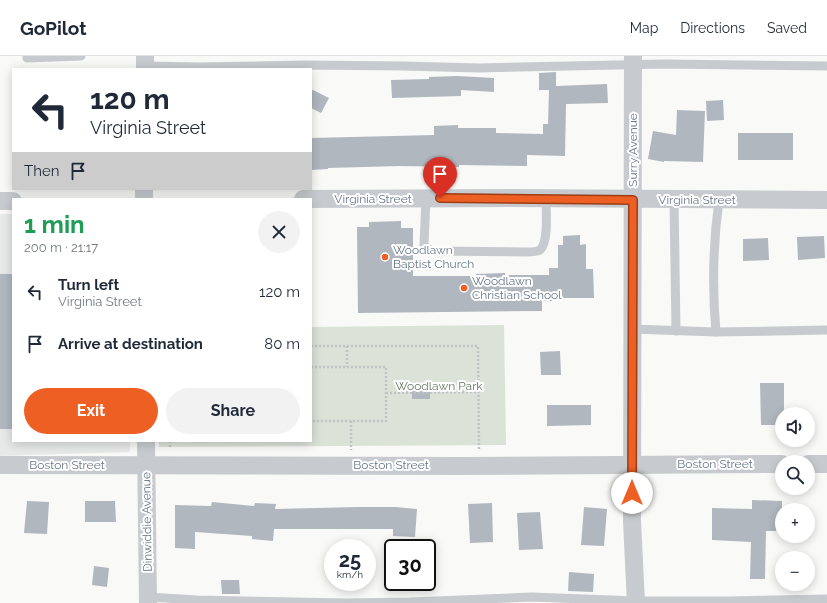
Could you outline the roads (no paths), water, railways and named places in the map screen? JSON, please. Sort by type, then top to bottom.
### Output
[{"type":"street","name":"Surry Avenue","points":[[633,60],[632,521],[636,602]]},
{"type":"street","name":"Virginia Street","points":[[312,199],[827,200]]},
{"type":"street","points":[[0,201],[12,201]]},
{"type":"street","name":"Dinwiddie Avenue","points":[[146,442],[148,600]]},
{"type":"street","name":"Boston Street","points":[[0,465],[775,464]]},
{"type":"street","points":[[815,464],[827,464]]},
{"type":"lane","points":[[27,56],[27,58],[81,56]]},
{"type":"lane","points":[[145,64],[199,67],[304,65],[479,68],[633,60],[827,66]]},
{"type":"lane","points":[[426,198],[424,245],[432,251],[527,252],[536,252],[544,245],[546,228],[546,199]]},
{"type":"lane","points":[[674,200],[676,330]]},
{"type":"lane","points":[[716,332],[713,300],[716,225],[719,200]]},
{"type":"lane","points":[[632,329],[716,332],[827,330]]},
{"type":"lane","points":[[148,600],[347,603],[532,597],[636,602],[827,599]]},
{"type":"place","name":"Woodlawn Baptist Church","points":[[385,257]]},
{"type":"place","name":"Woodlawn Christian School","points":[[464,288]]},
{"type":"park label","name":"Woodlawn Park","points":[[439,386]]}]
